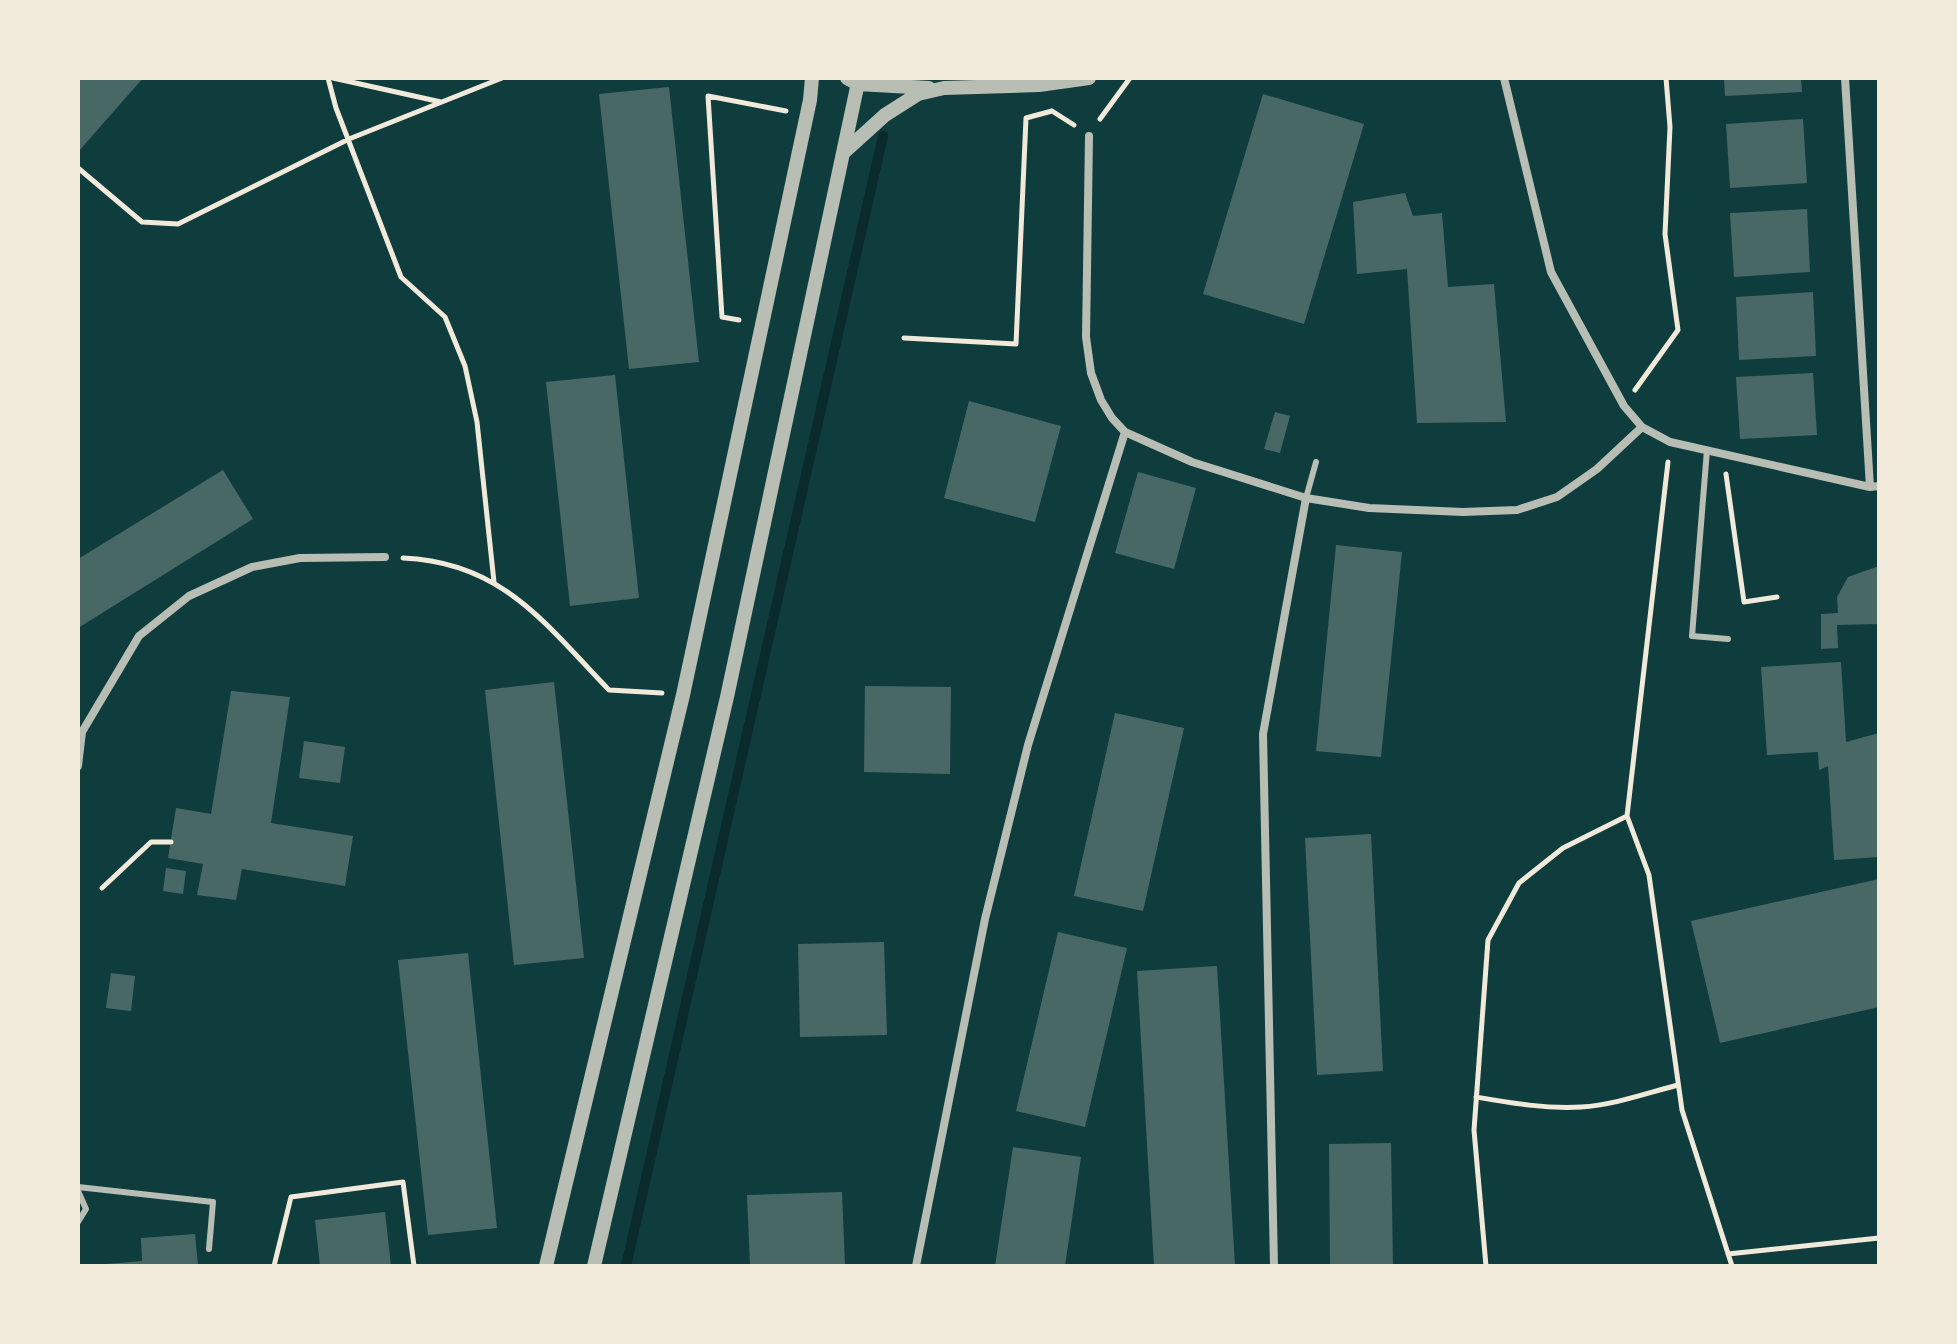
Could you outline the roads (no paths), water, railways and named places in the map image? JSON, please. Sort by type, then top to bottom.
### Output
[{"type":"street","points":[[546,1266],[683,695],[807,115],[812,78]]},
{"type":"street","points":[[594,1266],[727,697],[843,153],[855,80],[944,88],[1039,85],[1089,78]]},
{"type":"street","points":[[1504,78],[1551,272],[1624,406],[1642,427],[1670,442],[1874,486],[1845,78]]},
{"type":"street","points":[[843,153],[901,103],[918,94],[944,88]]},
{"type":"street","points":[[1089,136],[1086,337],[1091,373],[1101,400],[1125,432],[1192,462],[1306,498],[1369,508],[1463,512],[1517,510],[1557,497],[1597,469],[1642,427]]},
{"type":"street","points":[[916,1266],[985,919],[1028,745],[1125,432]]},
{"type":"street","points":[[1274,1266],[1263,734],[1306,498]]},
{"type":"street","points":[[78,766],[82,732],[139,636],[189,596],[252,567],[300,558],[385,557]]},
{"type":"lane","points":[[1707,450],[1692,636],[1728,639]]},
{"type":"lane","points":[[1306,498],[1316,462]]},
{"type":"lane","points":[[78,1222],[86,1209],[78,1189],[213,1202],[209,1249]]},
{"type":"waterway","points":[[626,1266],[883,136]]}]
